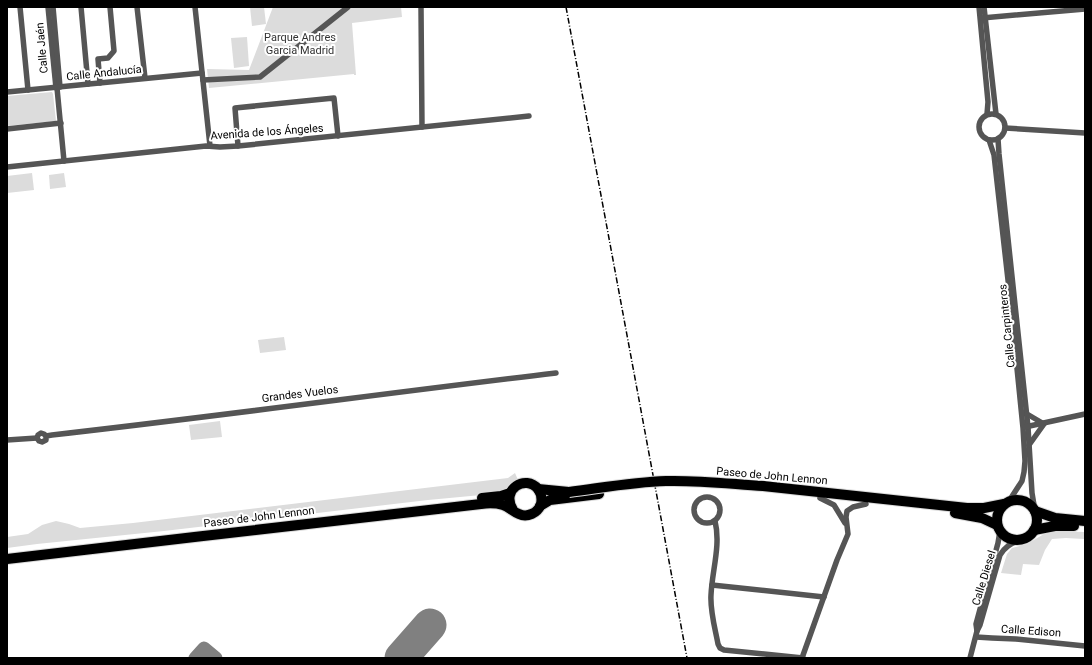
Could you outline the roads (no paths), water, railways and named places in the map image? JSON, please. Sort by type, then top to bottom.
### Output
[{"type":"highway","name":"Paseo de John Lennon","points":[[540,506],[550,500],[568,495],[645,482],[667,481],[686,481],[967,508],[984,508],[1007,503]]},
{"type":"highway","points":[[524,483],[530,484],[538,489],[541,494],[540,506],[534,513],[529,515],[518,514],[509,504],[510,493],[516,485],[524,483]]},
{"type":"highway","name":"Paseo de John Lennon","points":[[538,489],[568,495]]},
{"type":"highway","name":"Paseo de John Lennon","points":[[763,489],[866,504],[970,515],[982,518],[998,528]]},
{"type":"highway","name":"Paseo de John Lennon","points":[[7,553],[405,505],[491,497],[510,493]]},
{"type":"highway","points":[[1035,510],[1037,522],[1034,530],[1028,537],[1020,540],[1010,539],[998,528],[997,515],[999,509],[1007,503],[1017,500],[1024,501],[1035,510],[1055,518],[1085,521]]},
{"type":"highway","name":"Paseo de John Lennon","points":[[7,559],[413,511],[487,504],[500,504],[513,510]]},
{"type":"highway","points":[[1034,530],[1061,525],[1085,527]]},
{"type":"street","points":[[20,7],[28,90]]},
{"type":"street","name":"Calle Jaén","points":[[48,7],[57,88]]},
{"type":"street","name":"Calle Jaén","points":[[53,7],[57,88]]},
{"type":"street","points":[[81,7],[88,84]]},
{"type":"street","points":[[100,83],[98,59],[108,58],[114,51],[110,7]]},
{"type":"street","points":[[137,7],[145,78]]},
{"type":"street","points":[[195,7],[210,146]]},
{"type":"street","points":[[203,80],[260,76],[348,7]]},
{"type":"street","points":[[421,7],[422,127]]},
{"type":"street","points":[[979,7],[982,18],[996,114]]},
{"type":"street","points":[[984,7],[982,18],[988,102],[987,114]]},
{"type":"street","points":[[982,18],[1085,9]]},
{"type":"street","name":"Calle Andalucía","points":[[7,92],[202,73]]},
{"type":"street","points":[[57,88],[64,161]]},
{"type":"street","points":[[238,146],[235,108],[259,105],[334,98],[338,136]]},
{"type":"street","points":[[987,114],[996,114],[1002,118],[1006,128],[1002,136],[998,139],[989,140],[984,138],[979,130],[979,123],[987,114]]},
{"type":"street","name":"Avenida de los Ángeles","points":[[7,167],[210,146],[220,148],[529,116]]},
{"type":"street","points":[[7,128],[61,123]]},
{"type":"street","points":[[1006,128],[1085,133]]},
{"type":"street","name":"Calle Carpinteros","points":[[998,139],[1027,414],[1025,427],[1024,472],[1019,486],[1007,503]]},
{"type":"street","name":"Calle Carpinteros","points":[[989,140],[994,155],[1025,427],[1029,445],[1032,493],[1035,510]]},
{"type":"street","name":"Grandes Vuelos","points":[[7,440],[37,438],[38,434],[41,433],[46,436],[556,373]]},
{"type":"street","points":[[1027,414],[1044,424]]},
{"type":"street","points":[[1025,427],[1085,414]]},
{"type":"street","points":[[1029,445],[1044,424]]},
{"type":"street","points":[[701,498],[714,498],[720,505],[720,514],[715,521],[707,523],[696,517],[694,513],[695,505],[701,498]]},
{"type":"street","points":[[820,498],[834,505],[847,526]]},
{"type":"street","points":[[715,521],[718,532],[711,604],[720,648],[724,650],[803,658],[848,534],[846,518],[847,511],[853,506],[866,504]]},
{"type":"street","name":"Calle Diesel","points":[[976,634],[976,624],[998,543],[998,528]]},
{"type":"street","name":"Calle Diesel","points":[[970,658],[1000,555],[1004,548],[1020,540]]},
{"type":"street","points":[[712,585],[824,597]]},
{"type":"street","name":"Calle Edison","points":[[976,634],[992,638],[1085,646]]},
{"type":"railway","points":[[566,7],[687,658]]},
{"type":"park label","name":"Parque Andres Garcia Madrid","points":[[300,43]]}]
